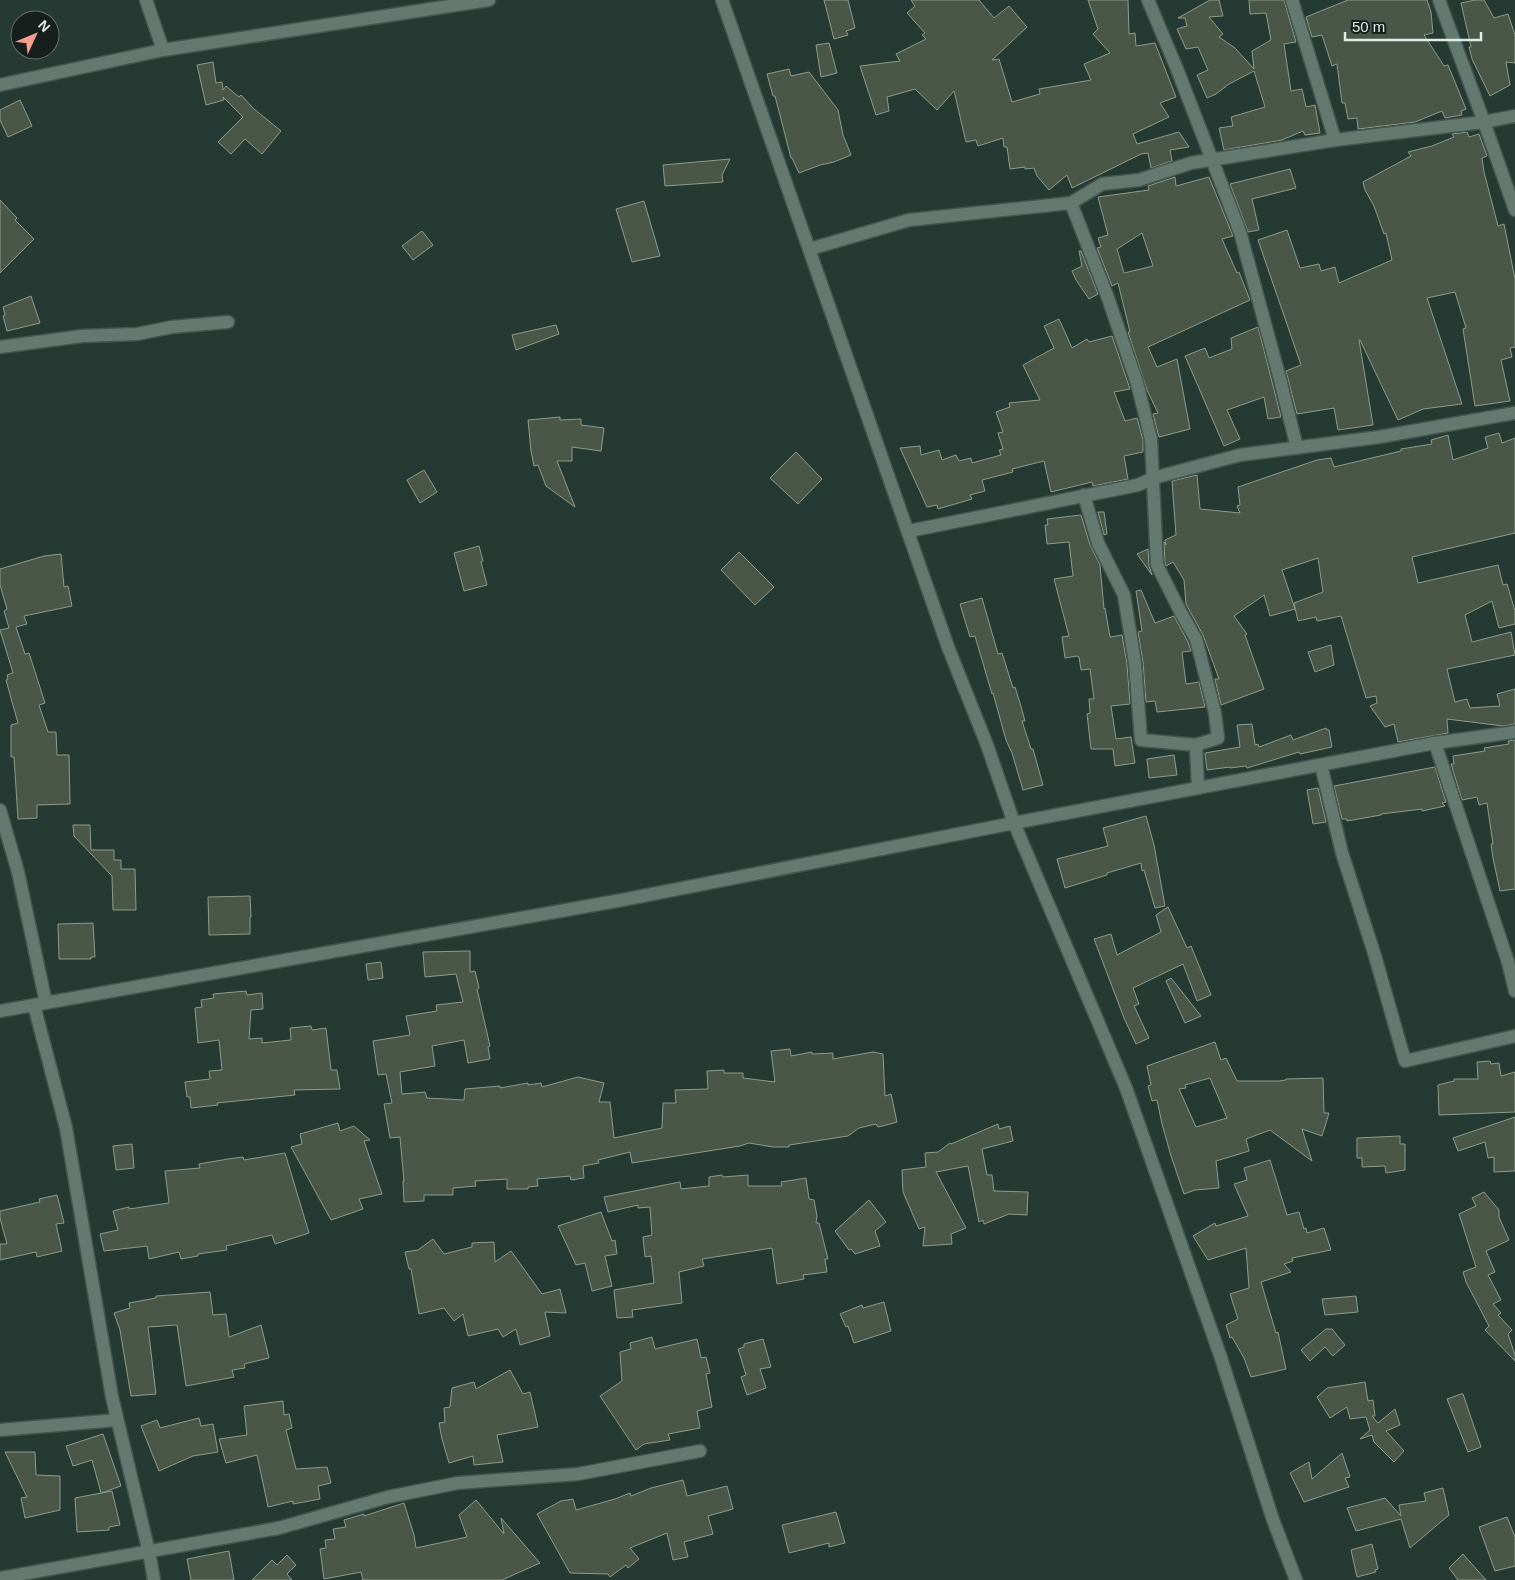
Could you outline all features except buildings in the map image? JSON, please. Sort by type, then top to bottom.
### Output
[{"type":"street","points":[[146,0],[163,50]]},
{"type":"street","points":[[0,85],[163,50],[489,0]]},
{"type":"street","points":[[722,0],[948,647],[987,746],[1014,823],[1126,1088],[1220,1356],[1273,1520],[1296,1580]]},
{"type":"street","points":[[1148,0],[1177,69],[1240,232],[1278,370],[1297,448]]},
{"type":"street","points":[[1292,0],[1335,140]]},
{"type":"street","points":[[1439,0],[1515,210]]},
{"type":"street","points":[[810,249],[908,220],[1071,204],[1102,184],[1139,180],[1190,163],[1335,140],[1484,122],[1515,116]]},
{"type":"street","points":[[1071,204],[1108,298],[1137,383],[1151,439],[1157,564],[1196,639],[1215,713],[1218,738],[1196,745],[1141,740],[1135,663],[1124,595],[1098,543],[1084,496]]},
{"type":"street","points":[[0,347],[82,336],[136,334],[172,327],[228,322]]},
{"type":"street","points":[[909,531],[1138,485],[1153,478],[1240,455],[1379,437],[1515,413]]},
{"type":"street","points":[[0,1011],[622,900],[1435,743],[1515,732]]},
{"type":"street","points":[[1435,743],[1505,952],[1515,991]]},
{"type":"street","points":[[1196,745],[1198,788]]},
{"type":"street","points":[[1320,765],[1342,852],[1375,956],[1405,1061],[1515,1036]]},
{"type":"street","points":[[0,810],[18,872],[40,1004],[66,1128],[112,1397],[154,1580]]},
{"type":"street","points":[[0,1430],[117,1420]]},
{"type":"street","points":[[0,1578],[279,1528],[388,1497],[458,1484],[578,1474],[700,1451]]}]
